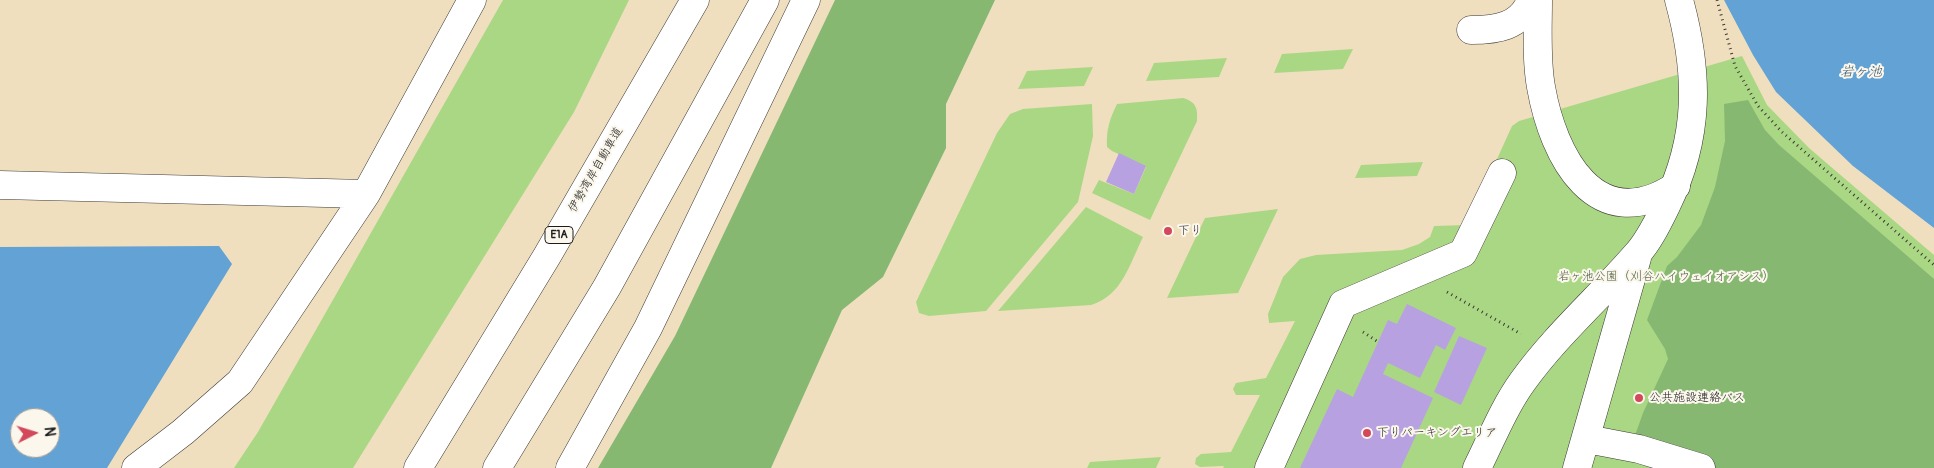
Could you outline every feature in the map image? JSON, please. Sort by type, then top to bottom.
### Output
[{"type":"main road","points":[[136,468],[183,432],[240,382],[366,194],[472,0]]},
{"type":"main road","name":"伊勢湾岸自動車道","points":[[418,468],[547,256],[695,0]]},
{"type":"main road","points":[[497,468],[608,287],[765,0]]},
{"type":"main road","points":[[570,468],[648,328],[806,0]]},
{"type":"main road","points":[[1471,30],[1492,30],[1506,26],[1520,18],[1531,0]]},
{"type":"main road","points":[[1538,0],[1540,85],[1545,109],[1554,136],[1566,160],[1582,183],[1602,198],[1620,203],[1660,197],[1676,186]]},
{"type":"main road","points":[[1479,467],[1522,382],[1562,334],[1638,253],[1660,219],[1676,186],[1686,157],[1694,94],[1692,54],[1679,0]]},
{"type":"main road","points":[[1268,468],[1343,304],[1463,253],[1502,173]]},
{"type":"main road","points":[[0,185],[366,194]]},
{"type":"main road","points":[[1577,468],[1587,439],[1638,253]]},
{"type":"main road","points":[[1587,439],[1639,449],[1701,468]]},
{"type":"path","points":[[1717,0],[1735,66],[1758,106],[1782,132],[1934,265]]},
{"type":"path","points":[[1414,274],[1522,334],[1517,341]]},
{"type":"green space","points":[[503,0],[629,0],[574,112],[353,468],[234,468],[258,432]]},
{"type":"green space","points":[[835,0],[995,0],[946,104],[946,148],[883,277],[842,310],[771,468],[598,468],[675,336]]},
{"type":"green space","points":[[1353,49],[1343,69],[1274,73],[1282,54]]},
{"type":"green space","name":"岩ヶ池公園（刈谷ハイウェイオアシス）","points":[[1742,56],[1767,105],[1809,148],[1934,255],[1934,468],[1223,468],[1224,466],[1200,467],[1195,464],[1196,458],[1201,454],[1231,452],[1260,395],[1236,395],[1233,389],[1236,383],[1266,378],[1295,321],[1269,323],[1268,314],[1283,277],[1300,259],[1316,255],[1402,250],[1419,244],[1430,237],[1434,226],[1467,225],[1512,126],[1519,121]]},
{"type":"green space","points":[[1227,58],[1219,77],[1146,81],[1154,63]]},
{"type":"green space","points":[[1093,67],[1084,86],[1018,89],[1027,71]]},
{"type":"green space","points":[[1183,98],[1191,101],[1195,106],[1197,121],[1150,220],[1092,193],[1099,180],[1134,194],[1146,167],[1107,147],[1109,124],[1117,104]]},
{"type":"green space","points":[[1748,100],[1765,130],[1779,145],[1934,279],[1934,468],[1716,468],[1633,441],[1643,413],[1668,359],[1665,349],[1647,320],[1667,266],[1677,257],[1701,225],[1715,187],[1725,141],[1724,104]]},
{"type":"green space","points":[[1092,104],[1093,136],[1078,202],[986,311],[929,316],[919,313],[916,302],[997,133],[1010,114],[1023,109]]},
{"type":"green space","points":[[1423,162],[1417,176],[1355,178],[1361,165]]},
{"type":"green space","points":[[1086,207],[1143,237],[1129,268],[1118,286],[1102,301],[1091,305],[998,311]]},
{"type":"green space","points":[[1278,209],[1238,293],[1167,298],[1205,218]]},
{"type":"green space","points":[[1161,457],[1156,468],[1087,468],[1090,462]]},
{"type":"water","name":"岩ヶ池","points":[[1724,0],[1934,0],[1934,228],[1853,166],[1776,92],[1753,55]]},
{"type":"water","points":[[219,246],[232,264],[107,468],[0,468],[0,247]]},
{"type":"building","points":[[1119,153],[1146,166],[1134,194],[1106,182]]},
{"type":"building","name":"下りパーキングエリア","points":[[1407,304],[1456,328],[1445,350],[1436,345],[1420,378],[1388,363],[1383,374],[1433,398],[1401,468],[1300,468],[1337,389],[1353,397],[1388,320],[1397,324]]},
{"type":"building","points":[[1459,336],[1487,348],[1461,405],[1434,392]]},
{"type":"place","name":"下り","points":[[1168,231]]},
{"type":"place","name":"公共施設連絡バス","points":[[1639,398]]},
{"type":"place","name":"下りパーキングエリア","points":[[1367,433]]}]
